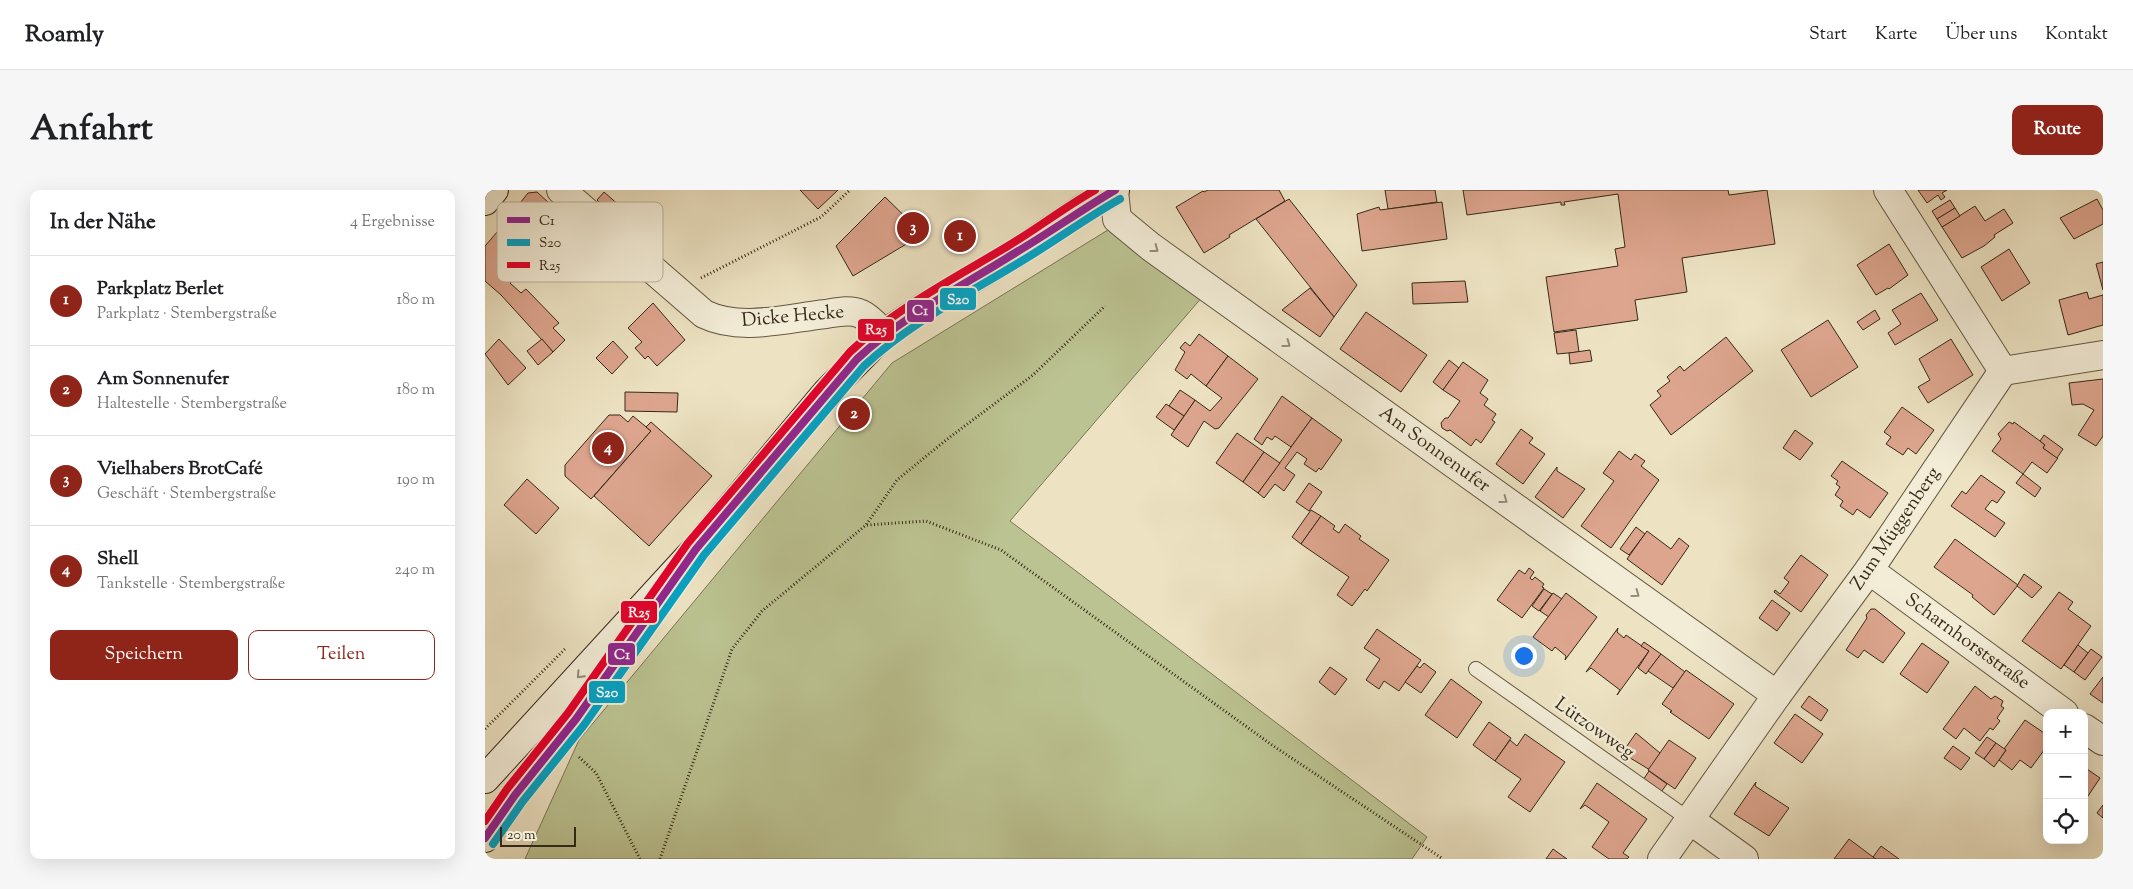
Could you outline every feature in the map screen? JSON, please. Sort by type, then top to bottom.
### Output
[{"type":"street","points":[[485,201],[494,190]]},
{"type":"street","name":"Dicke Hecke","points":[[561,190],[575,202]]},
{"type":"street","points":[[485,779],[696,549],[826,393],[884,334],[920,310],[1017,253],[1114,190]]},
{"type":"street","name":"Am Sonnenufer","points":[[1114,190],[1117,219],[1151,247],[1777,695]]},
{"type":"street","points":[[1887,190],[2003,371],[2103,355]]},
{"type":"street","name":"Dicke Hecke","points":[[663,278],[704,314],[730,323],[849,311],[866,317],[884,334]]},
{"type":"street","name":"Zum Müggenberg","points":[[1662,859],[1777,695],[1869,570],[2003,371]]},
{"type":"street","points":[[485,838],[515,795],[576,719],[696,549]]},
{"type":"street","name":"Scharnhorststraße","points":[[1869,570],[2059,709]]},
{"type":"street","points":[[2088,731],[2103,741]]},
{"type":"street","points":[[1690,820],[1743,859]]},
{"type":"lane","name":"Lützowweg","points":[[1476,669],[1690,820]]},
{"type":"path","points":[[675,288],[821,218],[850,190]]},
{"type":"path","points":[[660,859],[732,649],[763,611],[867,525],[897,480],[946,440],[1033,375],[1105,306]]},
{"type":"path","points":[[867,525],[927,521],[1001,550],[1272,745],[1443,859]]},
{"type":"path","points":[[576,754],[596,773],[640,859]]},
{"type":"green space","points":[[1116,225],[1203,296],[1010,521],[1427,837],[1412,859],[525,859],[579,740],[892,363]]},
{"type":"building","points":[[800,190],[838,190],[818,209]]},
{"type":"building","points":[[1208,190],[1279,190],[1285,201],[1229,235],[1230,237],[1204,253],[1176,207]]},
{"type":"building","points":[[1385,190],[1435,190],[1437,202],[1388,209]]},
{"type":"building","points":[[1463,190],[1728,190],[1729,195],[1767,190],[1775,244],[1682,258],[1687,292],[1635,300],[1638,320],[1554,332],[1546,277],[1618,266],[1615,249],[1625,247],[1618,194],[1564,202],[1565,205],[1561,205],[1561,202],[1467,215]]},
{"type":"building","points":[[1918,190],[1947,190],[1942,193],[1945,197],[1941,200],[1938,195],[1927,203]]},
{"type":"building","points":[[537,192],[548,202],[521,202],[528,193]]},
{"type":"building","points":[[604,192],[615,202],[599,202],[597,200]]},
{"type":"building","points":[[885,197],[923,234],[853,276],[836,246]]},
{"type":"building","points":[[1289,199],[1357,285],[1334,317],[1256,219]]},
{"type":"building","points":[[2097,199],[2103,210],[2103,224],[2074,239],[2060,218]]},
{"type":"building","points":[[1950,200],[1955,208],[1937,219],[1932,211]]},
{"type":"building","points":[[1442,202],[1447,239],[1362,251],[1357,214],[1379,207],[1380,210]]},
{"type":"building","points":[[1975,206],[1985,221],[2004,209],[2013,223],[1994,235],[1995,237],[1984,246],[1962,258],[1942,227]]},
{"type":"building","points":[[1955,208],[1960,216],[1942,227],[1937,219]]},
{"type":"building","points":[[497,232],[497,282],[511,282],[521,293],[526,289],[559,323],[553,328],[565,340],[553,352],[501,295],[485,281],[485,246]]},
{"type":"building","points":[[1889,244],[1908,275],[1889,289],[1876,295],[1857,265]]},
{"type":"building","points":[[2009,249],[2030,283],[2002,301],[1981,267]]},
{"type":"building","points":[[2103,262],[2103,290],[2096,264]]},
{"type":"building","points":[[1465,281],[1468,302],[1413,304],[1412,283]]},
{"type":"building","points":[[1310,288],[1334,317],[1320,337],[1282,310]]},
{"type":"building","points":[[2087,292],[2089,299],[2103,295],[2103,325],[2068,335],[2059,300]]},
{"type":"building","points":[[1921,293],[1938,320],[1895,345],[1888,333],[1901,324],[1892,310]]},
{"type":"building","points":[[653,303],[685,340],[657,366],[648,356],[645,359],[635,348],[642,342],[628,328]]},
{"type":"building","points":[[1875,310],[1880,319],[1863,330],[1857,322]]},
{"type":"building","points":[[1366,312],[1427,355],[1401,392],[1340,349]]},
{"type":"building","points":[[1828,320],[1858,367],[1811,397],[1781,350]]},
{"type":"building","points":[[1576,330],[1579,352],[1557,354],[1554,333]]},
{"type":"building","points":[[1199,334],[1228,356],[1206,386],[1191,374],[1187,379],[1175,370],[1185,352],[1180,348],[1185,342],[1190,346]]},
{"type":"building","points":[[1726,337],[1753,371],[1671,435],[1650,405],[1661,396],[1657,391],[1670,381],[1667,377],[1680,366],[1684,371]]},
{"type":"building","points":[[499,339],[526,368],[508,385],[485,354]]},
{"type":"building","points":[[542,339],[553,352],[538,365],[527,351]]},
{"type":"building","points":[[1951,339],[1973,375],[1928,403],[1918,387],[1930,380],[1919,359]]},
{"type":"building","points":[[613,341],[628,357],[612,374],[596,358]]},
{"type":"building","points":[[1590,350],[1592,361],[1570,364],[1569,353]]},
{"type":"building","points":[[1228,356],[1258,379],[1219,428],[1215,429],[1204,421],[1188,447],[1171,435],[1195,400],[1210,411],[1222,398],[1206,386]]},
{"type":"building","points":[[1449,360],[1459,368],[1443,390],[1433,382]]},
{"type":"building","points":[[1463,362],[1488,380],[1480,393],[1488,399],[1484,405],[1496,414],[1492,420],[1495,422],[1481,443],[1476,439],[1471,446],[1450,430],[1447,431],[1442,428],[1441,423],[1445,418],[1448,418],[1460,401],[1443,390]]},
{"type":"building","points":[[2103,379],[2103,436],[2096,446],[2078,435],[2094,410],[2083,404],[2072,405],[2069,383]]},
{"type":"building","points":[[1180,390],[1195,400],[1184,416],[1169,406]]},
{"type":"building","points":[[625,392],[678,393],[677,412],[625,411]]},
{"type":"building","points":[[1282,396],[1312,418],[1291,447],[1275,436],[1272,440],[1267,437],[1262,445],[1254,439]]},
{"type":"building","points":[[1166,404],[1184,416],[1174,430],[1156,417]]},
{"type":"building","points":[[1902,407],[1934,430],[1916,454],[1908,448],[1903,455],[1886,444],[1891,437],[1884,432]]},
{"type":"building","points":[[609,415],[620,415],[628,422],[633,416],[651,431],[591,499],[565,476],[565,465]]},
{"type":"building","points":[[1312,418],[1342,440],[1321,470],[1319,468],[1316,472],[1304,464],[1307,459],[1297,452],[1285,468],[1295,475],[1284,491],[1275,484],[1264,498],[1258,493]]},
{"type":"building","points":[[651,422],[712,476],[649,546],[594,496],[651,431],[646,427]]},
{"type":"building","points":[[2009,422],[2013,424],[2014,422],[2040,441],[2045,445],[2043,448],[2058,458],[2047,473],[2032,462],[2023,474],[1992,451],[2001,439],[1998,434]]},
{"type":"building","points":[[1521,429],[1533,438],[1529,443],[1545,454],[1523,484],[1496,464]]},
{"type":"building","points":[[1795,430],[1813,443],[1800,460],[1783,448]]},
{"type":"building","points":[[1237,433],[1264,452],[1243,482],[1216,463]]},
{"type":"building","points":[[2044,435],[2063,449],[2057,458],[2043,448],[2045,445],[2040,441]]},
{"type":"building","points":[[1619,451],[1631,460],[1635,454],[1645,461],[1641,466],[1659,480],[1611,548],[1581,526],[1614,481],[1603,473]]},
{"type":"building","points":[[1264,452],[1280,463],[1258,493],[1243,482]]},
{"type":"building","points":[[1842,461],[1888,493],[1870,518],[1857,509],[1853,515],[1840,506],[1843,501],[1835,495],[1840,487],[1836,484],[1838,481],[1831,476]]},
{"type":"building","points":[[1557,467],[1557,471],[1585,489],[1563,518],[1535,497]]},
{"type":"building","points":[[2023,474],[2041,488],[2035,497],[2016,483]]},
{"type":"building","points":[[1981,475],[2005,492],[1997,503],[1992,500],[1985,509],[2005,523],[1995,537],[1951,506],[1962,491],[1966,494]]},
{"type":"building","points":[[527,479],[559,508],[536,534],[504,505]]},
{"type":"building","points":[[1309,483],[1322,492],[1309,511],[1296,502]]},
{"type":"building","points":[[1311,510],[1321,516],[1301,544],[1292,537]]},
{"type":"building","points":[[1321,516],[1335,526],[1333,529],[1339,533],[1345,524],[1361,536],[1359,539],[1389,560],[1367,591],[1365,589],[1352,606],[1337,595],[1349,577],[1301,544]]},
{"type":"building","points":[[1636,527],[1645,534],[1629,555],[1620,549]]},
{"type":"building","points":[[1647,531],[1671,549],[1679,538],[1689,546],[1662,585],[1627,559]]},
{"type":"building","points":[[1955,539],[2018,585],[1994,615],[1972,597],[1973,595],[1934,567]]},
{"type":"building","points":[[1801,555],[1828,575],[1801,612],[1774,592],[1775,590],[1780,594],[1789,582],[1784,578]]},
{"type":"building","points":[[1529,568],[1534,572],[1530,578],[1532,580],[1535,577],[1544,584],[1542,587],[1544,588],[1522,618],[1497,600],[1519,570],[1525,574]]},
{"type":"building","points":[[2024,574],[2042,587],[2032,598],[2017,586]]},
{"type":"building","points":[[1544,589],[1552,594],[1539,611],[1532,606]]},
{"type":"building","points":[[2059,592],[2073,602],[2068,609],[2091,626],[2061,669],[2022,641]]},
{"type":"building","points":[[1553,593],[1562,599],[1549,617],[1540,611]]},
{"type":"building","points":[[1566,593],[1597,617],[1565,660],[1566,656],[1555,647],[1552,651],[1533,637]]},
{"type":"building","points":[[1772,600],[1790,613],[1777,631],[1759,618]]},
{"type":"building","points":[[1871,609],[1875,609],[1905,633],[1883,663],[1864,650],[1858,658],[1846,650]]},
{"type":"building","points":[[1618,628],[1617,632],[1624,638],[1626,635],[1649,651],[1617,695],[1620,690],[1591,668],[1586,672]]},
{"type":"building","points":[[1377,629],[1421,660],[1399,691],[1384,681],[1379,689],[1366,680],[1380,659],[1364,648]]},
{"type":"building","points":[[1644,642],[1661,654],[1646,674],[1638,668],[1649,651],[1641,646]]},
{"type":"building","points":[[1922,643],[1949,662],[1927,693],[1900,674]]},
{"type":"building","points":[[2078,645],[2088,653],[2074,672],[2064,665]]},
{"type":"building","points":[[2091,649],[2102,657],[2085,680],[2074,672]]},
{"type":"building","points":[[1661,654],[1685,672],[1673,688],[1648,671]]},
{"type":"building","points":[[1424,663],[1436,672],[1421,693],[1405,682],[1417,666],[1420,668]]},
{"type":"building","points":[[1330,667],[1347,679],[1335,695],[1319,682]]},
{"type":"building","points":[[1686,670],[1734,704],[1709,739],[1670,712],[1672,711],[1662,704]]},
{"type":"building","points":[[2103,677],[2103,703],[2090,694]]},
{"type":"building","points":[[1451,679],[1482,702],[1457,738],[1425,715]]},
{"type":"building","points":[[1975,686],[1991,699],[1995,696],[2003,701],[2001,706],[2004,708],[1997,718],[2000,721],[1993,730],[1990,728],[1980,741],[1964,728],[1956,739],[1943,729]]},
{"type":"building","points":[[1809,696],[1828,710],[1821,721],[1801,707]]},
{"type":"building","points":[[1795,714],[1823,734],[1802,763],[1774,743]]},
{"type":"building","points":[[2025,720],[2043,732],[2043,752],[2031,768],[2020,760],[2012,770],[1999,760],[2006,750],[2004,749]]},
{"type":"building","points":[[1489,722],[1511,738],[1495,761],[1473,745]]},
{"type":"building","points":[[1636,733],[1660,753],[1650,770],[1622,753]]},
{"type":"building","points":[[1525,734],[1565,762],[1530,812],[1508,797],[1521,779],[1495,761],[1510,740],[1517,746]]},
{"type":"building","points":[[1987,737],[1996,743],[1984,759],[1975,753]]},
{"type":"building","points":[[1669,740],[1696,758],[1675,789],[1648,770]]},
{"type":"building","points":[[1996,743],[2006,750],[1994,767],[1984,759]]},
{"type":"building","points":[[1953,746],[1970,758],[1961,770],[1944,758]]},
{"type":"building","points":[[2088,770],[2100,778],[2088,796]]},
{"type":"building","points":[[1649,771],[1667,784],[1661,792],[1643,780]]},
{"type":"building","points":[[1756,782],[1755,786],[1789,808],[1769,836],[1734,814]]},
{"type":"building","points":[[1597,783],[1647,819],[1623,853],[1629,857],[1627,859],[1609,859],[1592,847],[1609,822],[1585,805],[1580,809]]},
{"type":"building","points":[[2103,805],[2103,818],[2097,813]]},
{"type":"building","points":[[1849,839],[1873,857],[1876,859],[1834,859]]},
{"type":"building","points":[[1881,846],[1899,859],[1876,859],[1873,857]]},
{"type":"building","points":[[1553,849],[1567,859],[1546,859]]},
{"type":"transit line","name":"R25","points":[[485,821],[507,789],[568,713],[688,543],[850,352],[906,308],[1095,190]]},
{"type":"transit line","name":"C1","points":[[485,838],[515,795],[576,719],[696,549],[857,359],[913,315],[1115,190]]},
{"type":"transit line","name":"S20","points":[[493,844],[523,801],[584,725],[704,555],[864,366],[919,323],[1120,199]]},
{"type":"place","name":"Vielhabers BrotCafé","points":[[913,228]]},
{"type":"place","name":"Parkplatz Berlet","points":[[960,236]]},
{"type":"place","name":"Am Sonnenufer","points":[[854,414]]},
{"type":"place","name":"Shell","points":[[608,448]]}]
